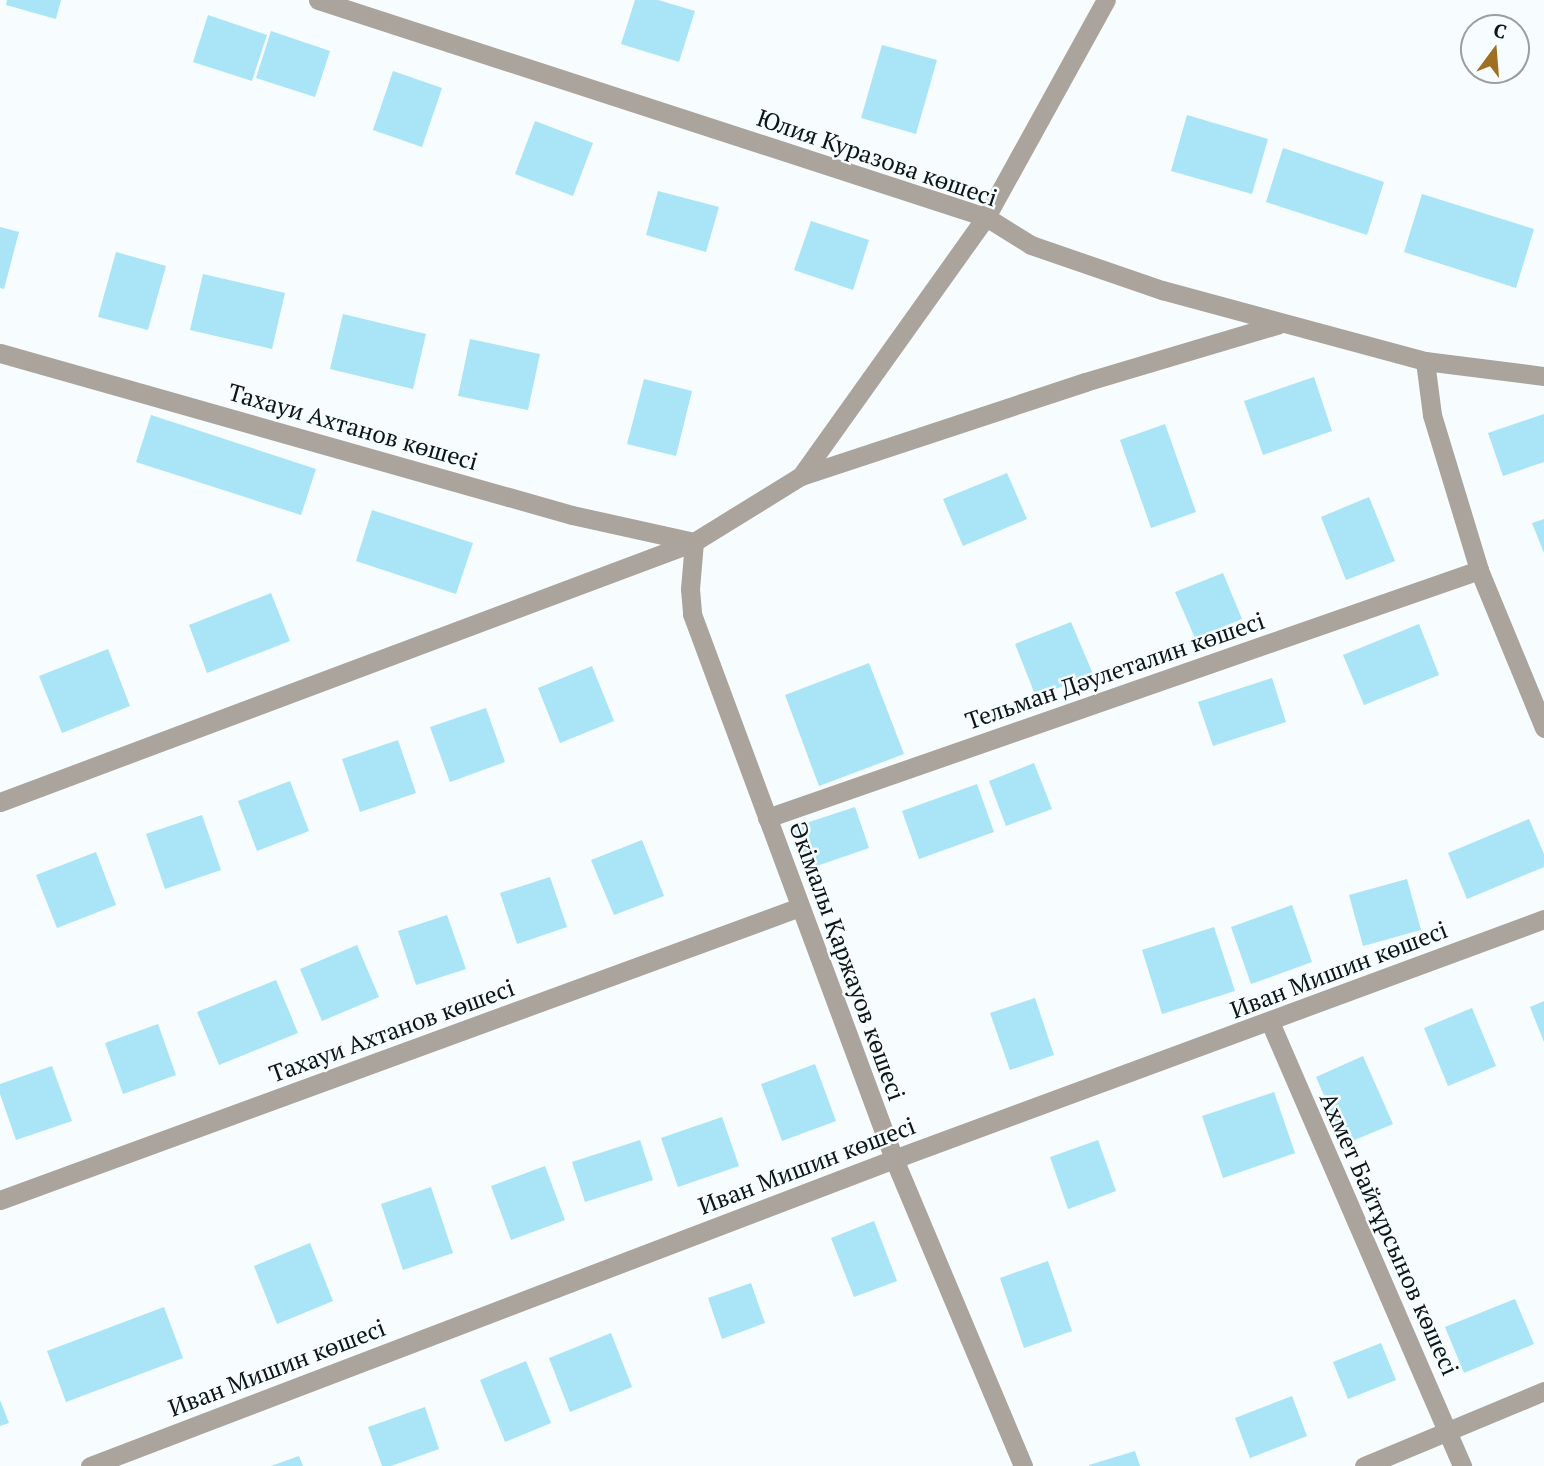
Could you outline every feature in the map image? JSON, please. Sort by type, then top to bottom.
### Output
[{"type":"street","name":"Юлия Куразова көшесі","points":[[318,0],[986,218],[1031,245],[1162,290],[1425,361],[1544,376]]},
{"type":"street","points":[[801,476],[986,218],[1106,0]]},
{"type":"street","points":[[0,802],[694,542],[801,476],[1085,382],[1280,324]]},
{"type":"street","name":"Тахауи Ахтанов көшесі","points":[[0,353],[572,515],[694,542]]},
{"type":"street","points":[[1425,361],[1432,415],[1479,570],[1544,727]]},
{"type":"street","name":"Әкімалы Қаржауов көшесі","points":[[694,542],[690,589],[692,614],[894,1159],[1023,1466]]},
{"type":"street","name":"Тельман Дәулеталин көшесі","points":[[767,818],[1479,570]]},
{"type":"street","name":"Тахауи Ахтанов көшесі","points":[[0,1200],[800,907]]},
{"type":"street","name":"Иван Мишин көшесі","points":[[90,1466],[894,1159],[1270,1023],[1544,919]]},
{"type":"street","name":"Ахмет Байтұрсынов көшесі","points":[[1270,1023],[1462,1466]]},
{"type":"street","points":[[1364,1466],[1449,1433],[1544,1391]]},
{"type":"building","points":[[7,0],[61,0],[56,19],[6,5]]},
{"type":"building","points":[[635,0],[658,0],[695,11],[679,62],[621,44]]},
{"type":"building","points":[[208,15],[267,35],[252,81],[193,62]]},
{"type":"building","points":[[271,31],[330,51],[315,97],[256,78]]},
{"type":"building","points":[[882,45],[937,60],[916,134],[861,118]]},
{"type":"building","points":[[393,71],[442,88],[422,147],[373,130]]},
{"type":"building","points":[[1187,115],[1268,139],[1252,194],[1171,171]]},
{"type":"building","points":[[535,121],[593,143],[573,196],[515,174]]},
{"type":"building","points":[[1283,148],[1384,182],[1367,235],[1266,202]]},
{"type":"building","points":[[658,191],[719,207],[706,252],[646,235]]},
{"type":"building","points":[[1422,194],[1534,229],[1516,288],[1404,252]]},
{"type":"building","points":[[811,221],[869,240],[853,290],[794,270]]},
{"type":"building","points":[[0,227],[19,232],[4,289],[0,288]]},
{"type":"building","points":[[116,252],[166,266],[148,330],[98,317]]},
{"type":"building","points":[[203,274],[285,293],[272,349],[190,330]]},
{"type":"building","points":[[343,314],[426,334],[413,389],[330,369]]},
{"type":"building","points":[[470,339],[540,354],[528,410],[458,396]]},
{"type":"building","points":[[1314,377],[1332,431],[1263,455],[1244,401]]},
{"type":"building","points":[[644,379],[692,391],[676,456],[627,444]]},
{"type":"building","points":[[1544,414],[1544,462],[1503,476],[1488,433]]},
{"type":"building","points":[[151,415],[316,469],[301,515],[136,462]]},
{"type":"building","points":[[1165,424],[1196,512],[1151,528],[1120,440]]},
{"type":"building","points":[[1007,473],[1027,519],[963,546],[943,499]]},
{"type":"building","points":[[1369,497],[1395,561],[1346,580],[1321,517]]},
{"type":"building","points":[[372,510],[473,543],[456,594],[356,561]]},
{"type":"building","points":[[1544,519],[1544,553],[1532,523]]},
{"type":"building","points":[[1223,573],[1242,619],[1195,638],[1175,592]]},
{"type":"building","points":[[271,593],[290,641],[207,673],[189,625]]},
{"type":"building","points":[[1071,622],[1093,674],[1036,697],[1015,644]]},
{"type":"building","points":[[1419,624],[1439,675],[1364,705],[1343,655]]},
{"type":"building","points":[[108,649],[130,706],[62,733],[39,676]]},
{"type":"building","points":[[869,663],[904,754],[819,786],[785,695]]},
{"type":"building","points":[[592,666],[614,721],[560,743],[538,688]]},
{"type":"building","points":[[1272,678],[1286,722],[1213,746],[1198,702]]},
{"type":"building","points":[[486,708],[505,762],[450,782],[430,727]]},
{"type":"building","points":[[398,740],[416,793],[360,812],[342,759]]},
{"type":"building","points":[[1034,763],[1052,809],[1006,826],[989,781]]},
{"type":"building","points":[[290,781],[309,831],[257,851],[238,801]]},
{"type":"building","points":[[977,784],[994,832],[919,859],[902,811]]},
{"type":"building","points":[[855,807],[869,848],[805,870],[791,828]]},
{"type":"building","points":[[202,815],[221,870],[165,889],[146,834]]},
{"type":"building","points":[[1529,819],[1544,854],[1544,867],[1467,899],[1448,853]]},
{"type":"building","points":[[642,840],[664,896],[614,915],[591,860]]},
{"type":"building","points":[[96,852],[116,905],[57,928],[36,875]]},
{"type":"building","points":[[550,877],[567,927],[517,944],[500,893]]},
{"type":"building","points":[[1407,879],[1421,930],[1363,946],[1349,895]]},
{"type":"building","points":[[1292,905],[1312,962],[1251,984],[1231,927]]},
{"type":"building","points":[[447,915],[466,969],[416,985],[398,931]]},
{"type":"building","points":[[1214,927],[1235,991],[1162,1014],[1142,950]]},
{"type":"building","points":[[357,945],[379,997],[322,1021],[300,969]]},
{"type":"building","points":[[276,980],[298,1033],[219,1065],[197,1012]]},
{"type":"building","points":[[1035,998],[1054,1055],[1010,1070],[990,1013]]},
{"type":"building","points":[[1544,1001],[1544,1042],[1530,1007]]},
{"type":"building","points":[[1472,1008],[1496,1066],[1448,1086],[1424,1028]]},
{"type":"building","points":[[158,1024],[176,1075],[123,1094],[105,1043]]},
{"type":"building","points":[[1363,1056],[1393,1124],[1345,1144],[1316,1077]]},
{"type":"building","points":[[815,1064],[836,1121],[782,1141],[761,1084]]},
{"type":"building","points":[[52,1066],[72,1121],[16,1140],[0,1094],[0,1084]]},
{"type":"building","points":[[1274,1092],[1295,1153],[1223,1178],[1202,1116]]},
{"type":"building","points":[[722,1117],[739,1166],[678,1187],[661,1138]]},
{"type":"building","points":[[640,1140],[653,1180],[585,1202],[572,1162]]},
{"type":"building","points":[[1098,1140],[1116,1191],[1068,1209],[1050,1157]]},
{"type":"building","points":[[545,1166],[565,1220],[511,1240],[491,1186]]},
{"type":"building","points":[[431,1187],[453,1253],[403,1270],[381,1204]]},
{"type":"building","points":[[874,1221],[897,1281],[854,1297],[831,1238]]},
{"type":"building","points":[[310,1243],[333,1301],[277,1324],[254,1266]]},
{"type":"building","points":[[1048,1261],[1072,1331],[1024,1348],[1000,1278]]},
{"type":"building","points":[[751,1283],[765,1323],[722,1339],[708,1298]]},
{"type":"building","points":[[1515,1299],[1534,1344],[1464,1373],[1445,1327]]},
{"type":"building","points":[[164,1307],[183,1358],[66,1402],[47,1351]]},
{"type":"building","points":[[611,1333],[632,1387],[570,1412],[549,1358]]},
{"type":"building","points":[[1381,1343],[1396,1380],[1348,1399],[1333,1362]]},
{"type":"building","points":[[526,1361],[551,1423],[505,1442],[480,1380]]},
{"type":"building","points":[[1292,1396],[1307,1436],[1250,1458],[1235,1418]]},
{"type":"building","points":[[0,1400],[9,1423],[0,1426]]},
{"type":"building","points":[[425,1407],[439,1449],[391,1466],[382,1466],[368,1427]]},
{"type":"building","points":[[1135,1451],[1140,1466],[1089,1466],[1089,1465]]},
{"type":"building","points":[[299,1456],[303,1466],[271,1466]]}]
